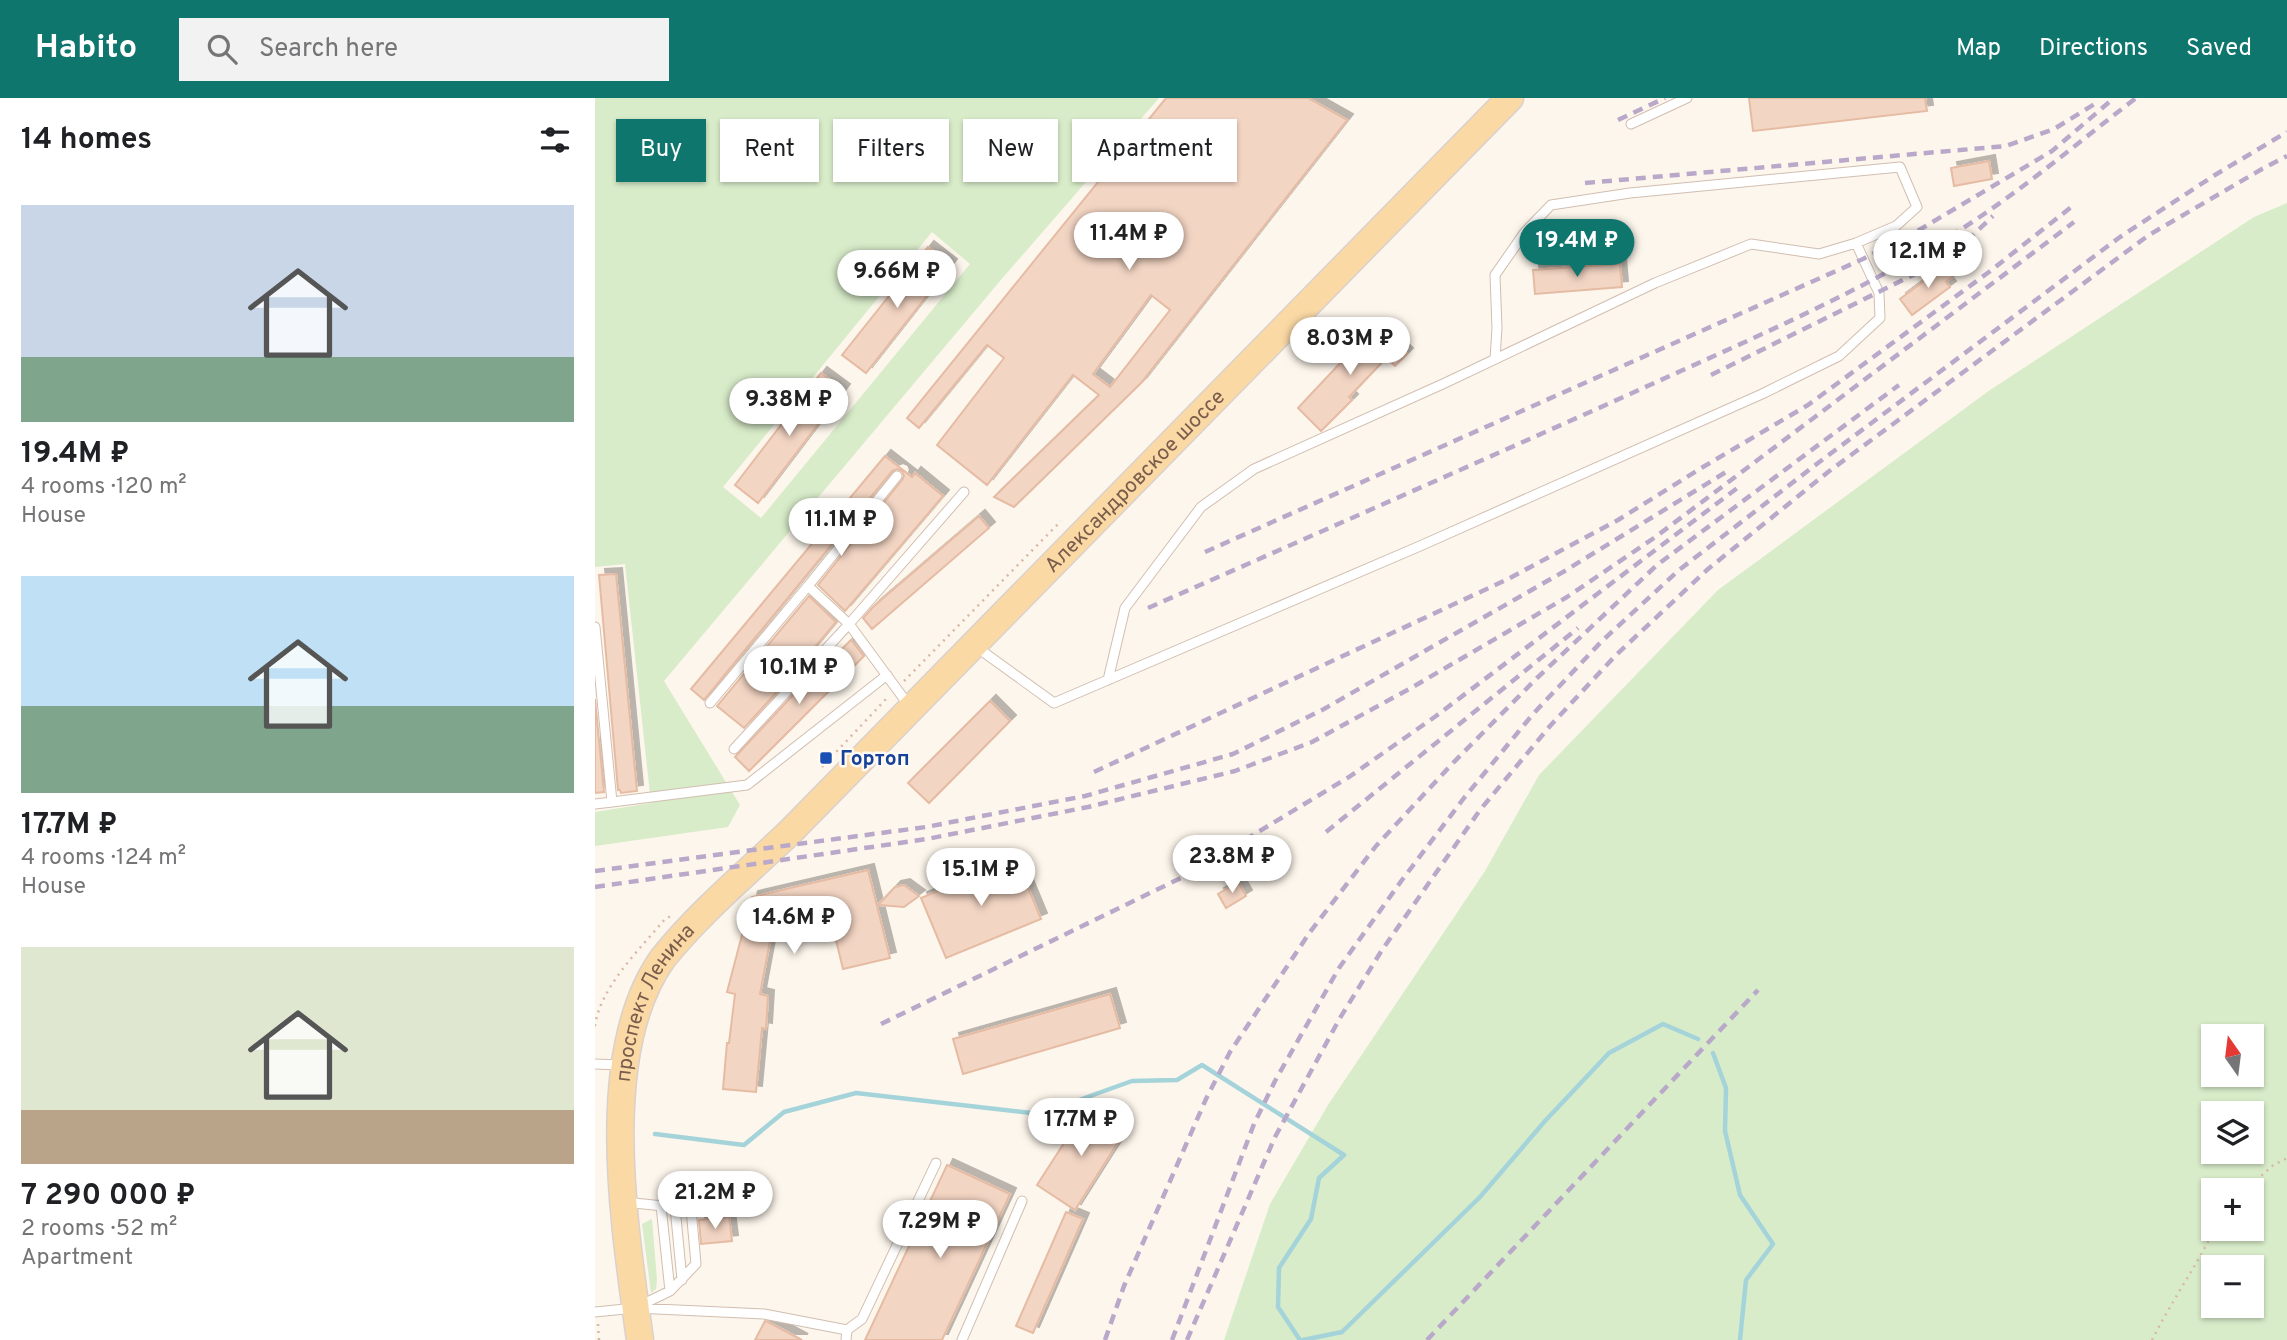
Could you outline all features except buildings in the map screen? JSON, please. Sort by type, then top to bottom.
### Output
[{"type":"main road","name":"Александровское шоссе","points":[[758,863],[904,699],[974,645],[1510,98]]},
{"type":"main road","name":"проспект Ленина","points":[[640,1340],[621,1201],[618,1140],[608,1064],[641,994],[662,959],[702,916],[758,863]]},
{"type":"lane","points":[[1630,124],[1687,98]]},
{"type":"lane","points":[[1108,680],[1125,608],[1201,507],[1254,469],[1495,359],[1655,283],[1751,244],[1819,254],[1856,243],[1896,226],[1917,207],[1900,167],[1630,193],[1551,205],[1525,232],[1495,275],[1495,359]]},
{"type":"lane","points":[[974,645],[1054,703],[1762,394],[1839,356],[1880,318],[1879,293],[1856,243]]},
{"type":"lane","points":[[710,703],[897,476]]},
{"type":"lane","points":[[734,749],[849,624],[964,492]]},
{"type":"lane","points":[[808,586],[849,624],[904,699]]},
{"type":"lane","points":[[595,627],[612,802]]},
{"type":"lane","points":[[595,804],[747,786],[887,675]]},
{"type":"lane","points":[[595,1312],[635,1308],[764,1314],[847,1335],[862,1319],[936,1163]]},
{"type":"lane","points":[[621,1201],[691,1209],[696,1264],[670,1291],[635,1308]]},
{"type":"lane","points":[[962,1340],[1022,1201]]},
{"type":"lane","points":[[661,1206],[670,1291]]},
{"type":"lane","points":[[675,1207],[682,1280]]},
{"type":"path","points":[[904,699],[1061,521]]},
{"type":"path","points":[[2259,1178],[2272,1166],[2287,1158]]},
{"type":"path","points":[[2152,1340],[2166,1311],[2199,1261],[2209,1241]]},
{"type":"green space","points":[[595,98],[1159,98],[1141,119],[1072,119],[1072,182],[1086,182],[664,681],[740,805],[728,827],[595,846],[595,812],[651,803],[625,564],[595,567]],"holes":[[[932,232],[970,264],[761,518],[723,487]]]},
{"type":"green space","points":[[2287,203],[2287,1340],[1224,1340],[1270,1204],[1328,1105],[1485,871],[1539,775],[1718,590],[1990,390],[2254,217]]},
{"type":"green space","points":[[652,1219],[657,1280],[656,1289],[651,1293],[642,1224]]},
{"type":"waterway","points":[[1303,1340],[1342,1332],[1480,1197],[1545,1121],[1609,1053],[1663,1024],[1698,1039]]},
{"type":"waterway","points":[[1713,1053],[1726,1088],[1725,1131],[1740,1195],[1773,1244],[1746,1280],[1740,1340]]},
{"type":"waterway","points":[[655,1134],[744,1145],[784,1112],[856,1093],[1040,1114],[1132,1081],[1177,1080],[1202,1065],[1344,1155],[1319,1178],[1311,1219],[1279,1268],[1278,1307],[1300,1340]]},
{"type":"railway","points":[[1618,120],[1665,98]]},
{"type":"railway","points":[[1205,552],[1863,259],[1919,230],[2052,151],[2114,98]]},
{"type":"railway","points":[[1148,608],[1630,394],[1866,283],[1968,225],[2136,98]]},
{"type":"railway","points":[[1585,183],[2006,146],[2054,129],[2098,102]]},
{"type":"railway","points":[[1172,1340],[1254,1124],[1275,1081],[1339,968],[1464,798],[1533,714],[1602,641],[1679,570],[2120,237],[2287,132]]},
{"type":"railway","points":[[1187,1340],[1275,1137],[1340,1018],[1382,950],[1480,810],[1550,726],[1616,655],[1708,569],[1828,472],[2149,235],[2287,156]]},
{"type":"railway","points":[[1094,772],[1508,579],[1618,520],[1808,405],[1989,272],[2075,204]]},
{"type":"railway","points":[[1711,375],[1917,273],[1972,236],[1993,216]]},
{"type":"railway","points":[[595,887],[927,839],[1088,807],[1235,771],[1312,742],[1567,597],[1654,538],[2074,222]]},
{"type":"railway","points":[[1105,1340],[1124,1286],[1206,1099],[1230,1052],[1310,932],[1376,846],[1537,678],[1657,565],[1899,385]]},
{"type":"railway","points":[[595,871],[926,827],[1085,796],[1233,754],[1324,709],[1563,572],[1726,472]]},
{"type":"railway","points":[[881,1024],[1187,875],[1349,777],[1436,716],[1740,486]]},
{"type":"railway","points":[[1326,832],[1578,628]]},
{"type":"railway","points":[[1427,1340],[1758,990]]},
{"type":"place","name":"Гортоп","points":[[826,758]]}]
